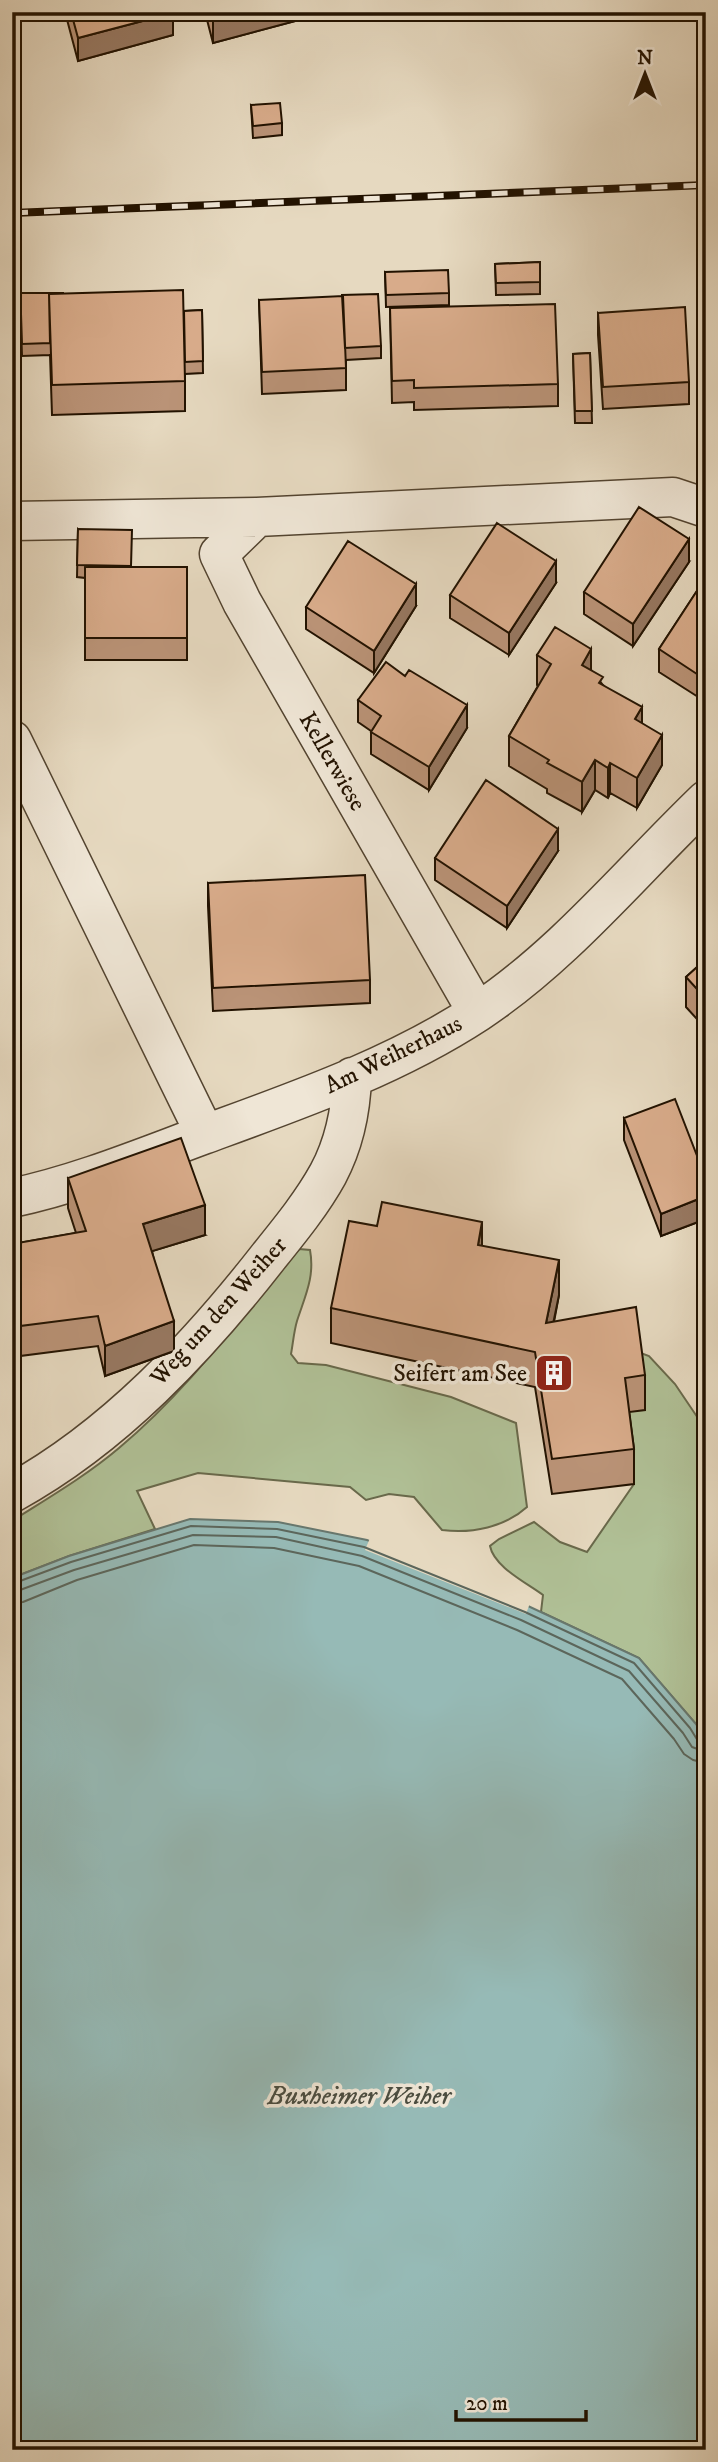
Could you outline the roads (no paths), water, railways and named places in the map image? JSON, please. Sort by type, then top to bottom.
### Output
[{"type":"street","points":[[12,521],[257,517],[673,498],[706,508]]},
{"type":"street","name":"Kellerwiese","points":[[257,517],[219,554],[242,602],[477,1012]]},
{"type":"street","points":[[12,740],[205,1135]]},
{"type":"street","name":"Am Weiherhaus","points":[[12,1198],[77,1180],[278,1109],[392,1060],[477,1012],[566,939],[706,800]]},
{"type":"street","name":"Weg um den Weiher","points":[[12,1493],[74,1455],[113,1424],[187,1351],[246,1286],[297,1221],[328,1173],[341,1142],[351,1106],[352,1077]]},
{"type":"water","name":"Buxheimer Weiher","points":[[190,1519],[278,1522],[367,1540],[528,1606],[639,1658],[696,1724],[706,1741],[706,2450],[12,2450],[12,1578],[69,1556]]},
{"type":"railway","points":[[12,213],[706,185]]},
{"type":"place","name":"Seifert am See","points":[[554,1373]]}]
